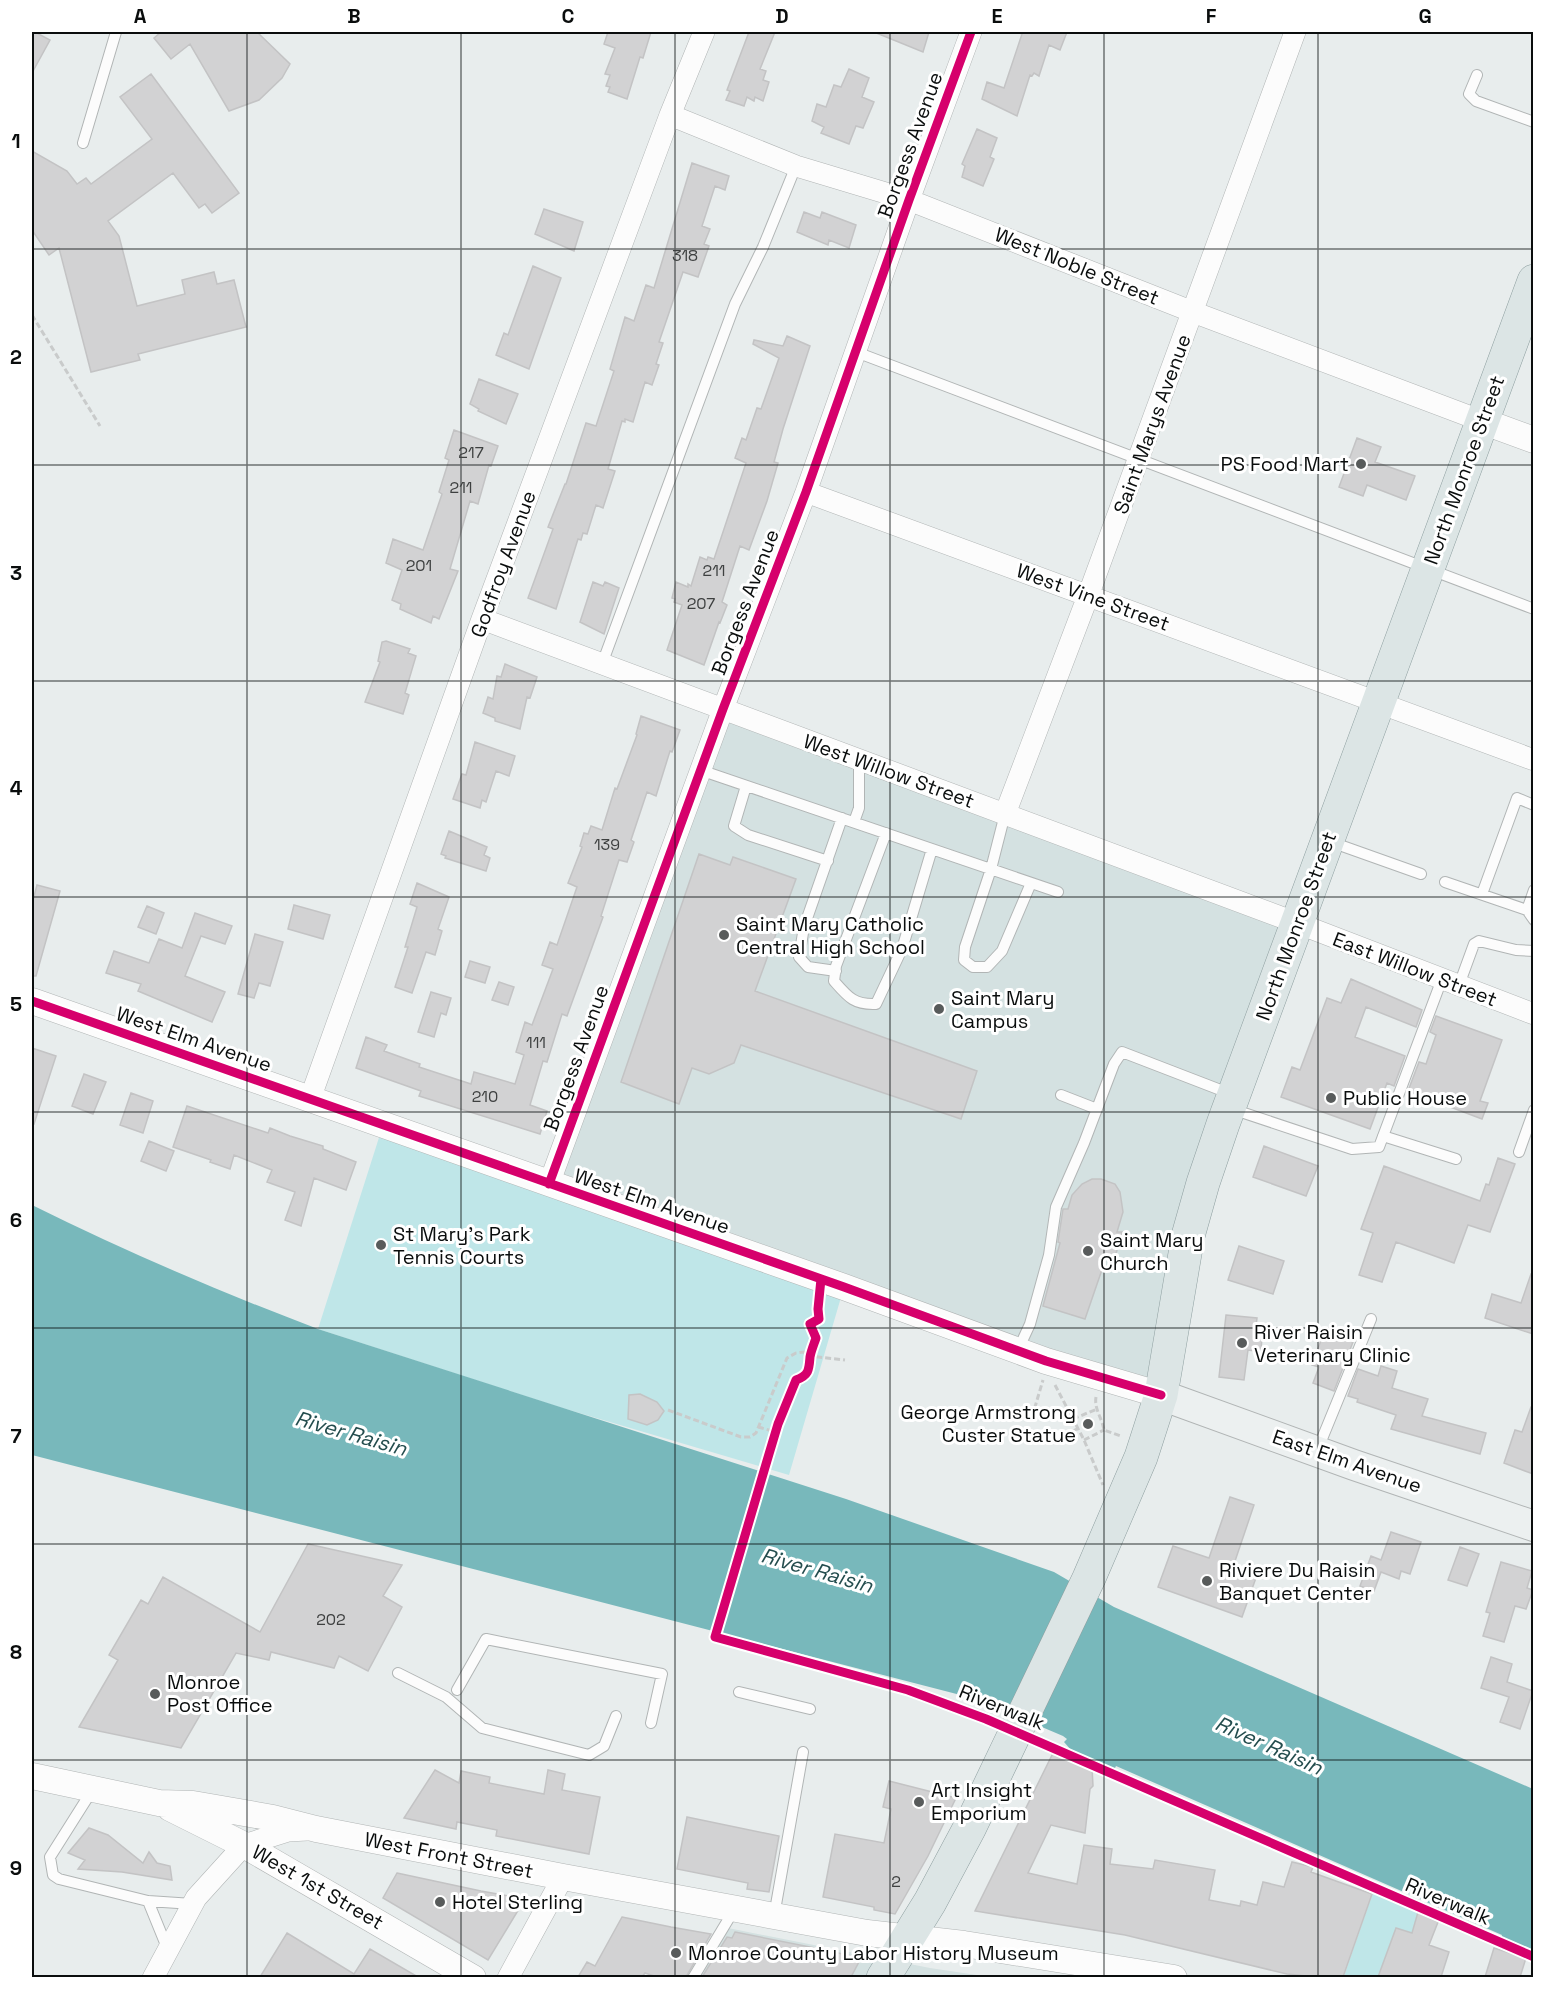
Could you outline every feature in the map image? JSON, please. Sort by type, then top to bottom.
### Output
[{"type":"main road","name":"North Monroe Street","points":[[883,1977],[949,1867],[1016,1732],[1089,1578],[1145,1444],[1161,1395],[1188,1236],[1203,1183],[1533,281]]},
{"type":"main road","name":"East Elm Avenue","points":[[1161,1395],[1533,1526]]},
{"type":"street","name":"Godfroy Avenue","points":[[309,1099],[482,619],[670,115],[704,32]]},
{"type":"street","name":"Borgess Avenue","points":[[549,1184],[700,770],[806,492],[971,32]]},
{"type":"street","name":"Saint Marys Avenue","points":[[1005,814],[1088,596],[1295,32]]},
{"type":"street","name":"West Noble Street","points":[[670,115],[796,166],[909,200],[1193,312],[1482,421]]},
{"type":"street","points":[[1482,421],[1533,440]]},
{"type":"street","name":"West Vine Street","points":[[806,492],[1533,760]]},
{"type":"street","name":"West Willow Street","points":[[482,619],[1297,923]]},
{"type":"street","name":"East Willow Street","points":[[1297,923],[1533,1014]]},
{"type":"street","name":"West Elm Avenue","points":[[32,1000],[844,1287],[1018,1351],[1161,1395]]},
{"type":"street","name":"West Front Street","points":[[32,1776],[159,1803],[202,1805],[273,1818],[315,1829],[867,1933],[964,1944],[1090,1971],[1174,1977]]},
{"type":"street","name":"West 1st Street","points":[[159,1803],[244,1845],[473,1977]]},
{"type":"street","points":[[153,1977],[193,1904],[244,1845],[288,1831],[315,1829]]},
{"type":"street","points":[[508,1977],[563,1877]]},
{"type":"lane","points":[[83,143],[116,32]]},
{"type":"lane","points":[[1477,75],[1469,94],[1476,101],[1533,122]]},
{"type":"lane","points":[[602,664],[735,304],[763,247],[796,166]]},
{"type":"lane","points":[[856,352],[1533,609]]},
{"type":"lane","points":[[854,822],[859,808],[859,760]]},
{"type":"lane","points":[[700,770],[1058,892]]},
{"type":"lane","points":[[746,786],[734,826],[748,835],[828,861]]},
{"type":"lane","points":[[1482,894],[1516,798],[1533,805]]},
{"type":"lane","points":[[1005,814],[991,869],[965,947],[964,960],[973,967],[987,967],[1002,951],[1031,883]]},
{"type":"lane","points":[[836,971],[808,967],[799,957],[804,927],[842,818]]},
{"type":"lane","points":[[886,833],[834,981],[849,997],[862,1005],[876,1004],[902,949],[932,849]]},
{"type":"lane","points":[[1328,841],[1421,874]]},
{"type":"lane","points":[[1445,882],[1527,910],[1533,920]]},
{"type":"lane","points":[[1527,910],[1533,890]]},
{"type":"lane","points":[[1018,1351],[1030,1324],[1049,1255],[1056,1207],[1114,1064],[1122,1052],[1231,1102],[1352,1149],[1379,1147],[1428,1011],[1474,944],[1479,941],[1516,950],[1533,951]]},
{"type":"lane","points":[[1061,1095],[1097,1109]]},
{"type":"lane","points":[[1519,1152],[1533,1110]]},
{"type":"lane","points":[[1383,1136],[1456,1160]]},
{"type":"lane","points":[[1316,1451],[1371,1319]]},
{"type":"lane","points":[[457,1690],[486,1639],[662,1674],[651,1723]]},
{"type":"lane","points":[[398,1673],[446,1697],[482,1728],[589,1755],[604,1746],[616,1716]]},
{"type":"lane","points":[[739,1692],[810,1709]]},
{"type":"lane","points":[[774,1916],[803,1752]]},
{"type":"lane","points":[[94,1789],[50,1857],[53,1875],[60,1880],[148,1901],[193,1904]]},
{"type":"lane","points":[[148,1901],[168,1950]]},
{"type":"lane","points":[[693,1977],[734,1909]]},
{"type":"path","points":[[32,315],[100,426]]},
{"type":"path","points":[[668,1410],[741,1437],[750,1437],[756,1433],[787,1358],[804,1352],[812,1356],[845,1360]]},
{"type":"path","points":[[1032,1417],[1047,1361]]},
{"type":"path","points":[[1047,1361],[1116,1516]]},
{"type":"path","points":[[1099,1377],[1095,1406],[1104,1430]]},
{"type":"path","points":[[1073,1419],[1096,1409]]},
{"type":"path","points":[[758,1427],[777,1428],[772,1443]]},
{"type":"path","points":[[1056,1439],[1077,1429]]},
{"type":"path","points":[[1084,1440],[1104,1430],[1145,1444]]},
{"type":"shaded area","name":"Saint Mary Campus","points":[[723,709],[1297,923],[1223,1124],[1161,1395],[549,1184]]},
{"type":"shaded area","points":[[383,1125],[844,1287],[789,1475],[559,1407],[318,1329]]},
{"type":"shaded area","points":[[1373,1892],[1418,1912],[1412,1933],[1396,1928],[1378,1977],[1344,1976]]},
{"type":"shaded area","points":[[728,1928],[930,1968],[990,1977],[698,1978]]},
{"type":"water","name":"River Raisin","points":[[32,1205],[173,1270],[318,1329],[846,1499],[1054,1572],[1114,1607],[1533,1789],[1533,1953],[1501,1939],[1502,1935],[1116,1766],[1114,1770],[1071,1750],[1064,1742],[1067,1739],[1063,1736],[976,1699],[32,1455]]},
{"type":"building","points":[[32,32],[50,40],[32,73]]},
{"type":"building","points":[[161,32],[257,32],[290,64],[282,78],[259,100],[229,111],[190,44],[171,59],[154,38]]},
{"type":"building","points":[[608,32],[651,32],[643,58],[640,57],[627,99],[608,92],[610,87],[606,86],[610,75],[605,74],[615,48],[604,44]]},
{"type":"building","points":[[749,32],[775,32],[760,69],[766,71],[763,80],[769,82],[763,101],[755,97],[754,101],[747,97],[744,106],[726,100],[730,91],[727,90]]},
{"type":"building","points":[[874,32],[929,32],[923,52]]},
{"type":"building","points":[[1017,32],[1067,32],[1060,50],[1049,45],[1039,76],[1034,73],[1030,75],[1017,116],[982,99],[987,82],[1004,88],[1022,34]]},
{"type":"building","points":[[849,69],[869,78],[862,97],[874,102],[863,128],[856,126],[849,144],[821,133],[824,127],[812,121],[817,104],[826,107],[834,85],[841,87]]},
{"type":"building","points":[[151,74],[239,193],[212,213],[205,204],[199,208],[173,173],[108,221],[119,236],[137,306],[185,294],[182,280],[214,272],[217,284],[234,280],[246,327],[138,354],[140,360],[91,372],[59,248],[49,255],[32,230],[32,151],[67,171],[77,184],[86,178],[91,184],[152,139],[120,97]]},
{"type":"building","points":[[977,129],[997,138],[990,157],[994,159],[983,186],[962,177],[965,166],[962,164]]},
{"type":"building","points":[[692,163],[729,176],[725,190],[715,186],[702,226],[710,229],[704,244],[709,246],[698,277],[683,272],[659,342],[663,343],[652,385],[645,382],[633,422],[625,419],[625,422],[622,421],[608,469],[615,471],[603,508],[596,505],[587,534],[583,533],[581,540],[578,539],[556,609],[528,598],[553,529],[548,527],[566,484],[586,423],[596,426],[614,371],[610,369],[625,317],[634,321],[646,285],[654,288]]},
{"type":"building","points":[[544,209],[583,222],[574,251],[535,234]]},
{"type":"building","points":[[804,212],[820,218],[822,212],[856,225],[849,248],[829,240],[828,245],[797,232]]},
{"type":"building","points":[[533,266],[561,278],[529,369],[496,355],[504,333],[508,335]]},
{"type":"building","points":[[787,336],[810,346],[783,429],[774,462],[778,463],[767,501],[749,550],[740,546],[722,602],[727,605],[704,665],[667,650],[682,605],[674,602],[675,599],[672,598],[676,582],[691,586],[700,557],[707,560],[708,557],[714,559],[746,463],[735,458],[742,438],[746,440],[757,408],[761,409],[779,358],[753,344],[754,340],[783,346]]},
{"type":"building","points":[[479,379],[518,394],[506,424],[478,411],[479,409],[470,404]]},
{"type":"building","points":[[454,430],[498,446],[491,466],[489,465],[478,504],[470,501],[450,569],[458,571],[439,619],[433,616],[431,623],[400,609],[401,604],[392,600],[402,570],[386,563],[393,539],[423,550],[442,494],[439,492],[449,460],[445,458]]},
{"type":"building","points":[[1357,438],[1381,447],[1375,462],[1415,476],[1406,500],[1367,485],[1363,496],[1339,487]]},
{"type":"building","points":[[593,582],[603,586],[605,582],[619,588],[604,634],[580,622]]},
{"type":"building","points":[[386,641],[410,649],[408,653],[416,656],[405,693],[409,695],[403,714],[365,702],[380,662],[378,661],[382,642]]},
{"type":"building","points":[[505,664],[537,677],[530,698],[527,697],[520,729],[495,721],[495,718],[483,713],[488,697],[493,699],[497,676],[501,677]]},
{"type":"building","points":[[641,716],[680,730],[672,752],[670,751],[656,796],[647,792],[631,840],[634,842],[627,862],[619,860],[601,916],[603,917],[567,1016],[562,1014],[547,1062],[543,1061],[530,1105],[547,1111],[540,1134],[419,1096],[421,1091],[356,1068],[366,1037],[387,1045],[384,1051],[420,1064],[419,1067],[471,1084],[474,1072],[515,1084],[524,1055],[516,1052],[525,1022],[532,1025],[553,969],[542,965],[550,942],[557,945],[577,887],[568,883],[582,847],[580,846],[584,833],[588,834],[591,826],[602,830],[615,788],[617,789],[637,735]]},
{"type":"building","points":[[475,742],[515,756],[509,776],[496,771],[486,802],[482,800],[480,808],[453,799],[462,774],[466,775]]},
{"type":"building","points":[[449,831],[487,847],[484,855],[490,858],[486,871],[445,858],[446,856],[441,854]]},
{"type":"building","name":"Saint Mary Catholic Central High School","points":[[699,854],[730,865],[733,857],[796,879],[755,991],[977,1071],[961,1119],[741,1045],[734,1063],[709,1074],[692,1068],[679,1104],[621,1082]]},
{"type":"building","points":[[417,883],[449,897],[438,929],[442,931],[435,955],[426,952],[412,993],[395,987],[408,947],[405,947],[417,907],[410,904]]},
{"type":"building","points":[[37,885],[60,891],[36,976],[32,976],[32,904]]},
{"type":"building","points":[[294,905],[330,915],[323,939],[288,929]]},
{"type":"building","points":[[147,906],[164,913],[156,934],[138,927]]},
{"type":"building","points":[[195,913],[232,926],[225,944],[201,936],[185,976],[225,992],[212,1022],[138,991],[141,984],[106,973],[114,951],[149,963],[159,939],[182,948]]},
{"type":"building","points":[[255,934],[283,942],[270,986],[259,983],[254,998],[238,994]]},
{"type":"building","points":[[470,961],[490,967],[485,983],[465,977]]},
{"type":"building","points":[[1351,979],[1422,1010],[1416,1027],[1366,1007],[1355,1037],[1405,1056],[1394,1086],[1387,1083],[1370,1129],[1281,1097],[1292,1067],[1300,1070],[1327,998],[1341,1003]]},
{"type":"building","points":[[499,982],[514,987],[508,1005],[492,1000]]},
{"type":"building","points":[[431,992],[451,998],[446,1015],[441,1013],[434,1037],[418,1032]]},
{"type":"building","points":[[1436,1016],[1502,1040],[1480,1101],[1488,1103],[1482,1119],[1408,1091],[1419,1062],[1426,1064],[1436,1035],[1430,1032]]},
{"type":"building","points":[[32,1048],[56,1056],[34,1124],[32,1123]]},
{"type":"building","points":[[84,1074],[106,1082],[93,1114],[72,1106]]},
{"type":"building","points":[[131,1093],[153,1101],[143,1133],[120,1125]]},
{"type":"building","points":[[187,1106],[268,1133],[270,1128],[323,1146],[323,1149],[356,1162],[346,1190],[314,1178],[301,1226],[285,1220],[295,1192],[267,1182],[272,1170],[234,1155],[230,1169],[173,1147]]},
{"type":"building","points":[[149,1141],[174,1151],[166,1171],[141,1161]]},
{"type":"building","points":[[1264,1146],[1318,1166],[1306,1196],[1253,1177]]},
{"type":"building","points":[[1498,1158],[1515,1164],[1490,1232],[1468,1225],[1454,1263],[1396,1242],[1382,1282],[1359,1275],[1373,1233],[1361,1229],[1384,1166],[1480,1201],[1486,1184],[1489,1185]]},
{"type":"building","name":"Saint Mary Church","points":[[1092,1179],[1101,1179],[1115,1184],[1120,1192],[1123,1212],[1117,1232],[1122,1232],[1114,1261],[1106,1258],[1085,1319],[1043,1306],[1060,1243],[1058,1242],[1063,1209],[1068,1209],[1072,1195],[1082,1184]]},
{"type":"building","points":[[1239,1246],[1284,1261],[1273,1294],[1228,1280]]},
{"type":"building","points":[[1531,1274],[1533,1275],[1533,1334],[1485,1318],[1492,1294],[1521,1303]]},
{"type":"building","name":"River Raisin Veterinary Clinic","points":[[1226,1315],[1257,1318],[1255,1334],[1262,1335],[1261,1352],[1248,1350],[1244,1380],[1219,1377]]},
{"type":"building","points":[[1324,1332],[1353,1342],[1334,1391],[1313,1383],[1319,1367],[1312,1365]]},
{"type":"building","points":[[1381,1366],[1397,1371],[1392,1388],[1428,1399],[1422,1416],[1486,1433],[1480,1454],[1391,1429],[1396,1415],[1357,1402],[1358,1399],[1348,1396],[1358,1369],[1378,1376]]},
{"type":"building","points":[[640,1394],[657,1402],[664,1411],[658,1420],[647,1425],[628,1419],[629,1395]]},
{"type":"building","points":[[1531,1407],[1533,1407],[1533,1474],[1504,1463],[1515,1430],[1522,1432]]},
{"type":"building","name":"Riviere Du Raisin Banquet Center","points":[[1230,1497],[1254,1505],[1233,1567],[1257,1575],[1242,1617],[1158,1587],[1173,1546],[1209,1558]]},
{"type":"building","points":[[1391,1532],[1421,1542],[1410,1574],[1401,1571],[1399,1579],[1381,1572],[1374,1591],[1360,1586],[1371,1556],[1381,1560]]},
{"type":"building","points":[[308,1544],[402,1565],[383,1596],[402,1607],[368,1671],[339,1656],[334,1668],[271,1652],[269,1660],[236,1653],[181,1748],[79,1727],[118,1660],[109,1655],[141,1600],[148,1604],[163,1577],[260,1632]]},
{"type":"building","points":[[1460,1547],[1479,1554],[1467,1586],[1448,1580]]},
{"type":"building","points":[[1501,1562],[1532,1571],[1527,1588],[1533,1590],[1526,1609],[1515,1606],[1504,1642],[1483,1636],[1490,1613],[1486,1612]]},
{"type":"building","points":[[1491,1657],[1512,1664],[1507,1682],[1533,1691],[1520,1729],[1500,1722],[1509,1697],[1481,1688]]},
{"type":"building","points":[[1055,1749],[1092,1767],[1093,1786],[1090,1789],[1085,1833],[1051,1825],[1028,1873],[1077,1884],[1084,1845],[1112,1849],[1110,1864],[1153,1869],[1155,1860],[1215,1870],[1209,1900],[1240,1906],[1241,1901],[1257,1905],[1263,1882],[1284,1887],[1292,1862],[1313,1867],[1311,1872],[1372,1894],[1343,1977],[1287,1974],[1125,1935],[975,1911]]},
{"type":"building","points":[[435,1770],[459,1783],[461,1771],[490,1777],[489,1783],[544,1794],[548,1770],[565,1774],[562,1790],[600,1797],[589,1854],[496,1836],[497,1830],[457,1822],[456,1829],[404,1818]]},
{"type":"building","points":[[889,1781],[956,1798],[928,1856],[895,1914],[874,1910],[874,1907],[823,1897],[835,1834],[884,1843],[891,1809],[883,1807]]},
{"type":"building","points":[[687,1817],[779,1836],[769,1892],[747,1889],[748,1883],[677,1869]]},
{"type":"building","points":[[89,1828],[108,1835],[143,1863],[149,1852],[157,1863],[170,1866],[172,1880],[122,1872],[78,1869],[85,1860],[68,1853]]},
{"type":"building","points":[[397,1873],[525,1899],[488,1960],[383,1898]]},
{"type":"building","points":[[1418,1912],[1438,1922],[1429,1945],[1449,1952],[1441,1977],[1378,1977],[1396,1928],[1412,1933]]},
{"type":"building","points":[[622,1917],[711,1934],[686,1977],[657,1977],[645,1973],[642,1977],[578,1977],[587,1962],[595,1966]]},
{"type":"building","points":[[735,1932],[861,1958],[851,1977],[702,1977],[727,1937],[732,1938]]},
{"type":"building","points":[[287,1933],[354,1974],[370,1949],[418,1977],[260,1977]]},
{"type":"building","points":[[1494,1948],[1526,1958],[1520,1977],[1485,1977]]},
{"type":"cycle path","points":[[549,1184],[723,709],[806,492],[971,32]]},
{"type":"cycle path","points":[[32,1001],[844,1287],[1046,1361],[1161,1395]]},
{"type":"cycle path","name":"Riverwalk","points":[[821,1279],[819,1319],[810,1324],[816,1338],[810,1355],[809,1369],[804,1376],[796,1380],[778,1424],[715,1637],[908,1690],[986,1719],[1534,1957]]},
{"type":"place","name":"PS Food Mart","points":[[1361,464]]},
{"type":"place","name":"Saint Mary Catholic Central High School","points":[[724,935]]},
{"type":"place","name":"Saint Mary Campus","points":[[939,1009]]},
{"type":"place","name":"Public House","points":[[1331,1098]]},
{"type":"place","name":"St Mary's Park Tennis Courts","points":[[381,1245]]},
{"type":"place","name":"Saint Mary Church","points":[[1088,1251]]},
{"type":"place","name":"River Raisin Veterinary Clinic","points":[[1242,1343]]},
{"type":"place","name":"George Armstrong Custer Statue","points":[[1088,1424]]},
{"type":"place","name":"Riviere Du Raisin Banquet Center","points":[[1207,1581]]},
{"type":"place","name":"Monroe Post Office","points":[[155,1694]]},
{"type":"place","name":"Art Insight Emporium","points":[[919,1802]]},
{"type":"place","name":"Hotel Sterling","points":[[440,1902]]},
{"type":"place","name":"Monroe County Labor History Museum","points":[[676,1953]]}]
